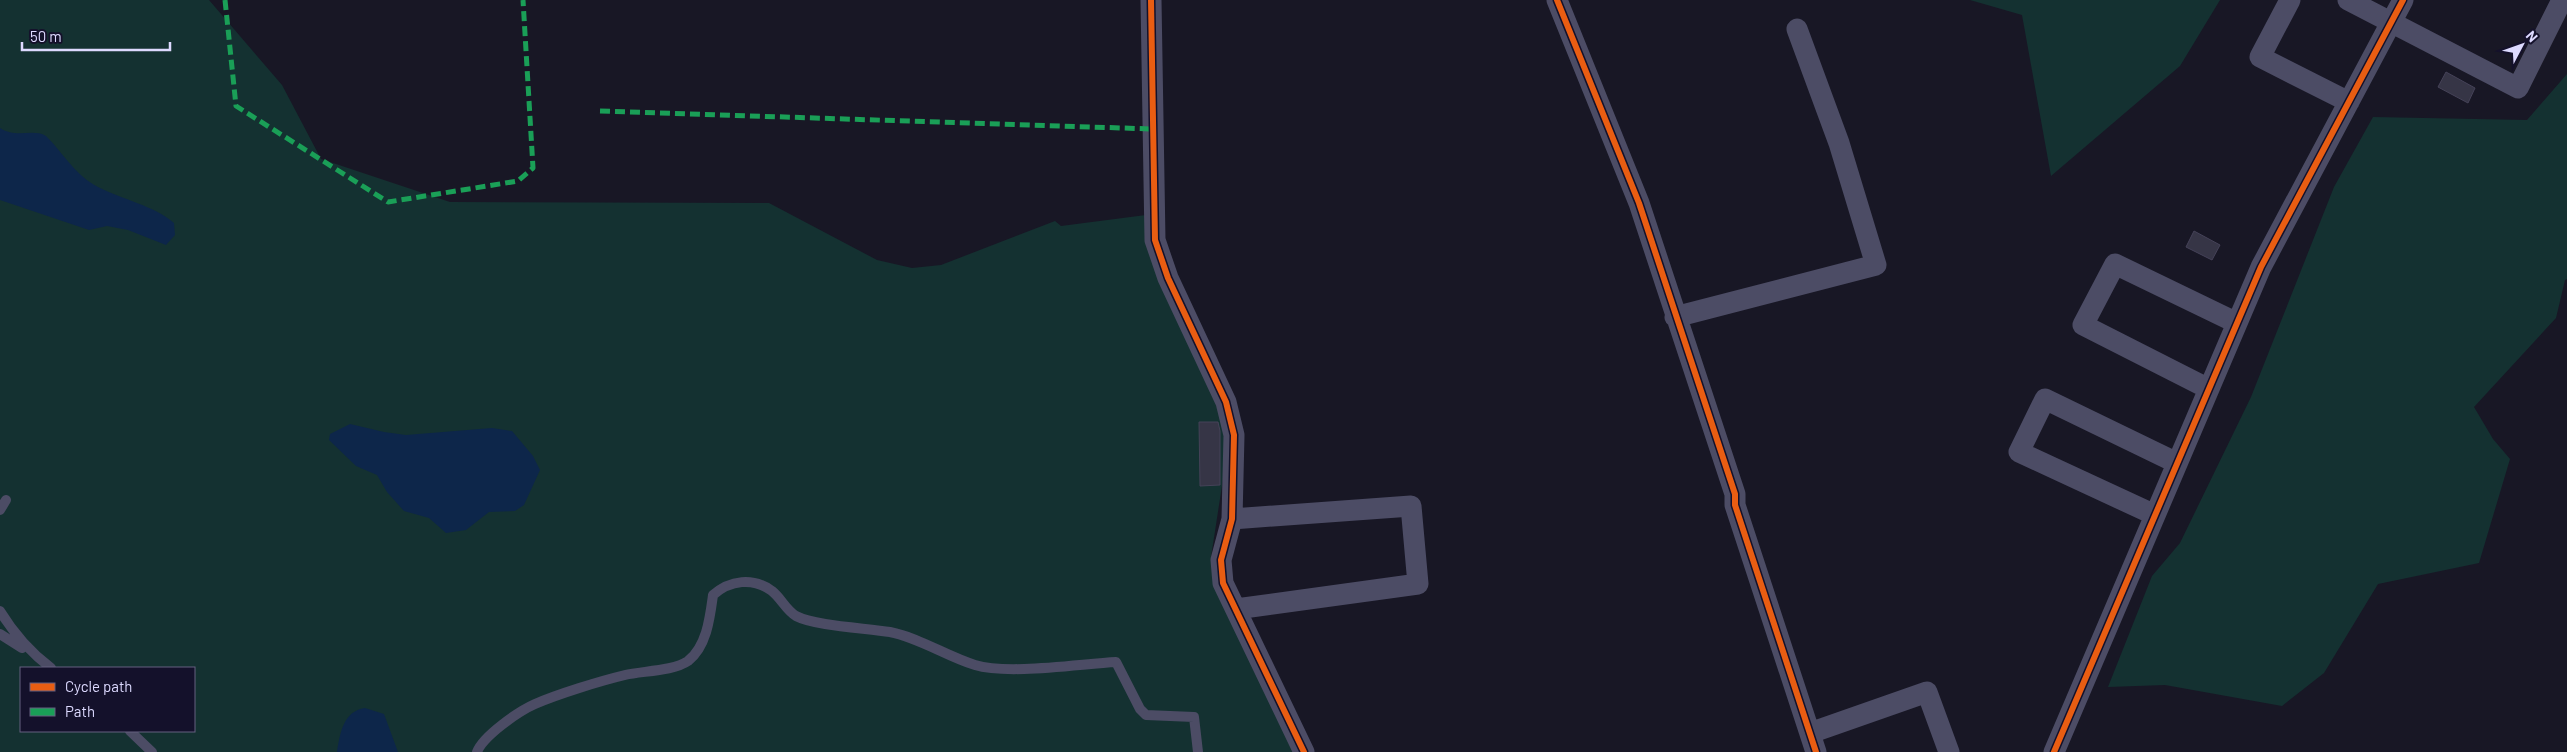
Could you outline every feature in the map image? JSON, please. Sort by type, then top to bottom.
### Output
[{"type":"street","points":[[1151,0],[1155,240],[1168,278],[1226,402],[1234,435],[1232,520],[1221,560],[1223,583],[1304,752]]},
{"type":"street","points":[[1557,0],[1639,203],[1675,317],[1735,494],[1734,505],[1813,743],[1927,692],[1949,752]]},
{"type":"street","points":[[2290,0],[2260,57],[2349,102]]},
{"type":"street","points":[[2348,0],[2518,88],[2562,0]]},
{"type":"street","points":[[2054,752],[2261,267],[2403,0]]},
{"type":"street","points":[[1675,317],[1876,265],[1839,142],[1797,29]]},
{"type":"street","points":[[2209,389],[2083,325],[2115,264],[2237,323]]},
{"type":"street","points":[[2155,515],[2019,452],[2045,399],[2177,463]]},
{"type":"street","points":[[1232,520],[1411,506],[1418,584],[1236,609]]},
{"type":"lane","points":[[0,510],[6,500]]},
{"type":"lane","points":[[477,752],[480,744],[488,736],[534,704],[626,675],[650,672],[687,662],[699,649],[709,622],[713,595],[736,582],[758,584],[772,591],[796,616],[821,622],[892,633],[928,644],[976,666],[1008,669],[1116,662],[1140,709],[1146,715],[1194,718],[1198,752]]},
{"type":"lane","points":[[0,611],[11,630],[33,655]]},
{"type":"lane","points":[[0,634],[50,667]]},
{"type":"lane","points":[[131,732],[152,752]]},
{"type":"green space","points":[[0,0],[209,0],[282,85],[321,159],[450,202],[769,203],[877,260],[912,268],[941,265],[1055,221],[1061,226],[1146,215],[1213,367],[1228,447],[1211,557],[1297,752],[0,752]]},
{"type":"green space","points":[[1970,0],[2220,0],[2180,66],[2051,176],[2022,15]]},
{"type":"green space","points":[[2567,74],[2567,279],[2565,280],[2556,318],[2474,407],[2493,439],[2510,459],[2479,563],[2378,584],[2324,673],[2282,706],[2165,685],[2108,687],[2152,576],[2180,543],[2251,397],[2334,187],[2373,117],[2527,120]]},
{"type":"water","points":[[0,128],[12,133],[35,133],[46,136],[83,177],[108,192],[147,207],[166,217],[174,223],[175,235],[166,245],[128,230],[107,226],[89,230],[0,200]]},
{"type":"water","points":[[350,424],[406,435],[492,428],[512,431],[533,456],[540,470],[524,505],[515,511],[489,512],[466,530],[446,533],[429,518],[404,511],[387,492],[377,475],[356,466],[329,440],[330,434]]},
{"type":"water","points":[[365,708],[384,714],[398,752],[337,752],[341,731],[347,718],[358,710]]},
{"type":"building","points":[[2446,72],[2475,88],[2468,103],[2438,87]]},
{"type":"building","points":[[2194,231],[2220,245],[2212,260],[2186,247]]},
{"type":"building","points":[[1199,422],[1218,422],[1220,431],[1220,485],[1200,486]]},
{"type":"marked path","points":[[225,0],[236,106],[388,202],[518,181],[533,168],[523,0]]},
{"type":"marked path","points":[[600,111],[1152,129]]},
{"type":"cycle path","points":[[1151,0],[1155,240],[1168,278],[1226,402],[1234,435],[1232,519],[1221,560],[1223,583],[1304,752]]},
{"type":"cycle path","points":[[1557,0],[1639,203],[1735,494],[1735,505],[1816,752]]},
{"type":"cycle path","points":[[2054,752],[2261,267],[2403,0]]}]
